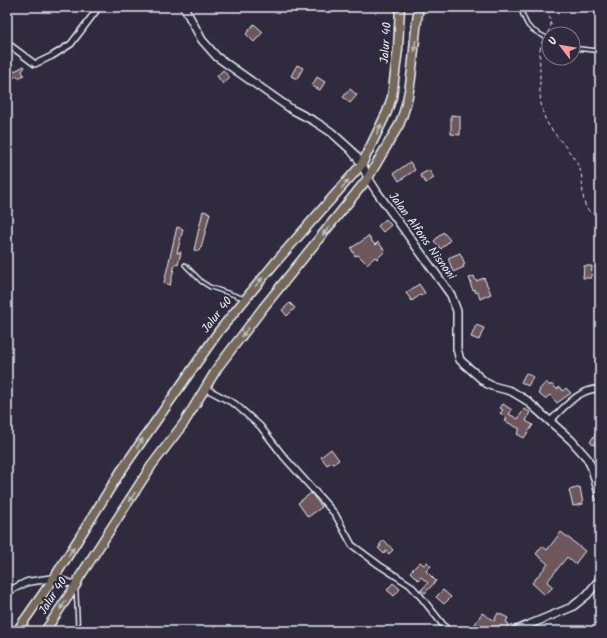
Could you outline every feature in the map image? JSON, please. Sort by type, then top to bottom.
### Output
[{"type":"highway","name":"Jalur 40","points":[[17,631],[54,578],[130,457],[219,331],[362,164],[387,112],[392,97],[398,49],[400,7]]},
{"type":"highway","name":"Jalur 40","points":[[45,631],[152,465],[184,423],[218,368],[258,314],[368,178],[399,125],[403,115],[411,78],[419,7]]},
{"type":"main road","name":"Jalan Alfons Nisnoni","points":[[184,7],[202,40],[217,57],[291,109],[331,132],[351,150],[362,164],[368,178],[451,295],[457,311],[457,349],[460,360],[486,383],[511,391],[526,400],[571,440],[587,458],[592,468],[600,498]]},
{"type":"main road","points":[[514,631],[572,607],[587,595],[600,578]]},
{"type":"street","points":[[7,43],[35,64],[52,56],[71,44],[99,7]]},
{"type":"street","points":[[205,388],[235,404],[260,426],[284,457],[335,514],[352,545],[410,585],[422,597],[448,631]]},
{"type":"street","points":[[550,422],[584,392],[600,389]]},
{"type":"street","points":[[7,592],[27,582],[54,578],[77,582]]},
{"type":"lane","points":[[520,7],[527,25],[533,31],[541,35]]},
{"type":"lane","points":[[581,49],[600,50]]},
{"type":"lane","points":[[185,265],[202,282],[210,287],[245,299]]},
{"type":"lane","points":[[77,582],[78,631]]},
{"type":"path","points":[[548,7],[550,26]]},
{"type":"path","points":[[541,46],[540,94],[545,119],[580,168],[585,206],[590,212],[600,216]]},
{"type":"building","points":[[254,24],[263,32],[254,42],[246,34]]},
{"type":"building","points":[[297,65],[303,68],[297,79],[291,76]]},
{"type":"building","points":[[24,66],[25,67],[22,71],[24,75],[18,78],[17,75],[7,84],[7,75]]},
{"type":"building","points":[[223,70],[230,78],[223,84],[217,76]]},
{"type":"building","points":[[317,77],[325,82],[320,90],[312,86]]},
{"type":"building","points":[[350,89],[357,95],[350,103],[343,97]]},
{"type":"building","points":[[451,115],[460,116],[460,135],[451,134]]},
{"type":"building","points":[[410,162],[415,170],[399,181],[394,173]]},
{"type":"building","points":[[429,170],[434,178],[426,183],[420,175]]},
{"type":"building","points":[[203,211],[210,213],[199,251],[194,250]]},
{"type":"building","points":[[386,219],[391,225],[383,232],[378,226]]},
{"type":"building","points":[[177,227],[183,229],[177,253],[181,252],[178,265],[175,264],[170,285],[164,283]]},
{"type":"building","points":[[443,232],[450,240],[441,249],[434,241]]},
{"type":"building","points":[[368,236],[375,245],[378,242],[385,251],[377,259],[375,257],[367,264],[358,255],[355,256],[351,248]]},
{"type":"building","points":[[460,253],[465,264],[463,265],[464,267],[453,272],[448,258]]},
{"type":"building","points":[[584,266],[592,266],[591,278],[583,278]]},
{"type":"building","points":[[474,276],[476,281],[484,278],[491,294],[480,299],[478,292],[476,293],[474,289],[473,290],[470,283],[469,278]]},
{"type":"building","points":[[419,284],[425,293],[412,301],[406,293]]},
{"type":"building","points":[[290,303],[295,308],[287,316],[282,310]]},
{"type":"building","points":[[476,325],[484,328],[479,340],[471,337]]},
{"type":"building","points":[[526,373],[533,377],[528,386],[521,382]]},
{"type":"building","points":[[546,382],[550,386],[551,384],[557,389],[560,387],[563,391],[566,388],[571,393],[557,403],[550,395],[545,399],[538,393]]},
{"type":"building","points":[[503,404],[512,410],[509,414],[518,419],[524,409],[530,412],[526,421],[533,425],[524,438],[517,434],[520,429],[505,421],[507,418],[500,413],[503,410],[500,408]]},
{"type":"building","points":[[596,433],[600,436],[600,449],[590,442]]},
{"type":"building","points":[[331,449],[339,460],[333,464],[332,462],[327,465],[321,457]]},
{"type":"building","points":[[580,487],[583,504],[573,506],[569,490]]},
{"type":"building","points":[[311,493],[322,507],[308,517],[298,503]]},
{"type":"building","points":[[561,532],[585,551],[575,564],[567,557],[547,582],[553,587],[545,595],[532,583],[548,564],[536,554],[542,546],[547,550]]},
{"type":"building","points":[[384,540],[393,550],[389,554],[386,551],[384,554],[378,548]]},
{"type":"building","points":[[420,562],[424,565],[427,562],[431,566],[426,571],[436,581],[425,593],[421,590],[428,583],[421,577],[418,580],[410,572]]},
{"type":"building","points":[[393,583],[400,589],[394,596],[387,590]]},
{"type":"building","points":[[443,590],[451,597],[444,604],[436,597]]},
{"type":"building","points":[[482,613],[494,621],[498,613],[508,618],[506,622],[509,624],[505,631],[501,631],[493,627],[490,631],[486,631],[475,624]]}]
